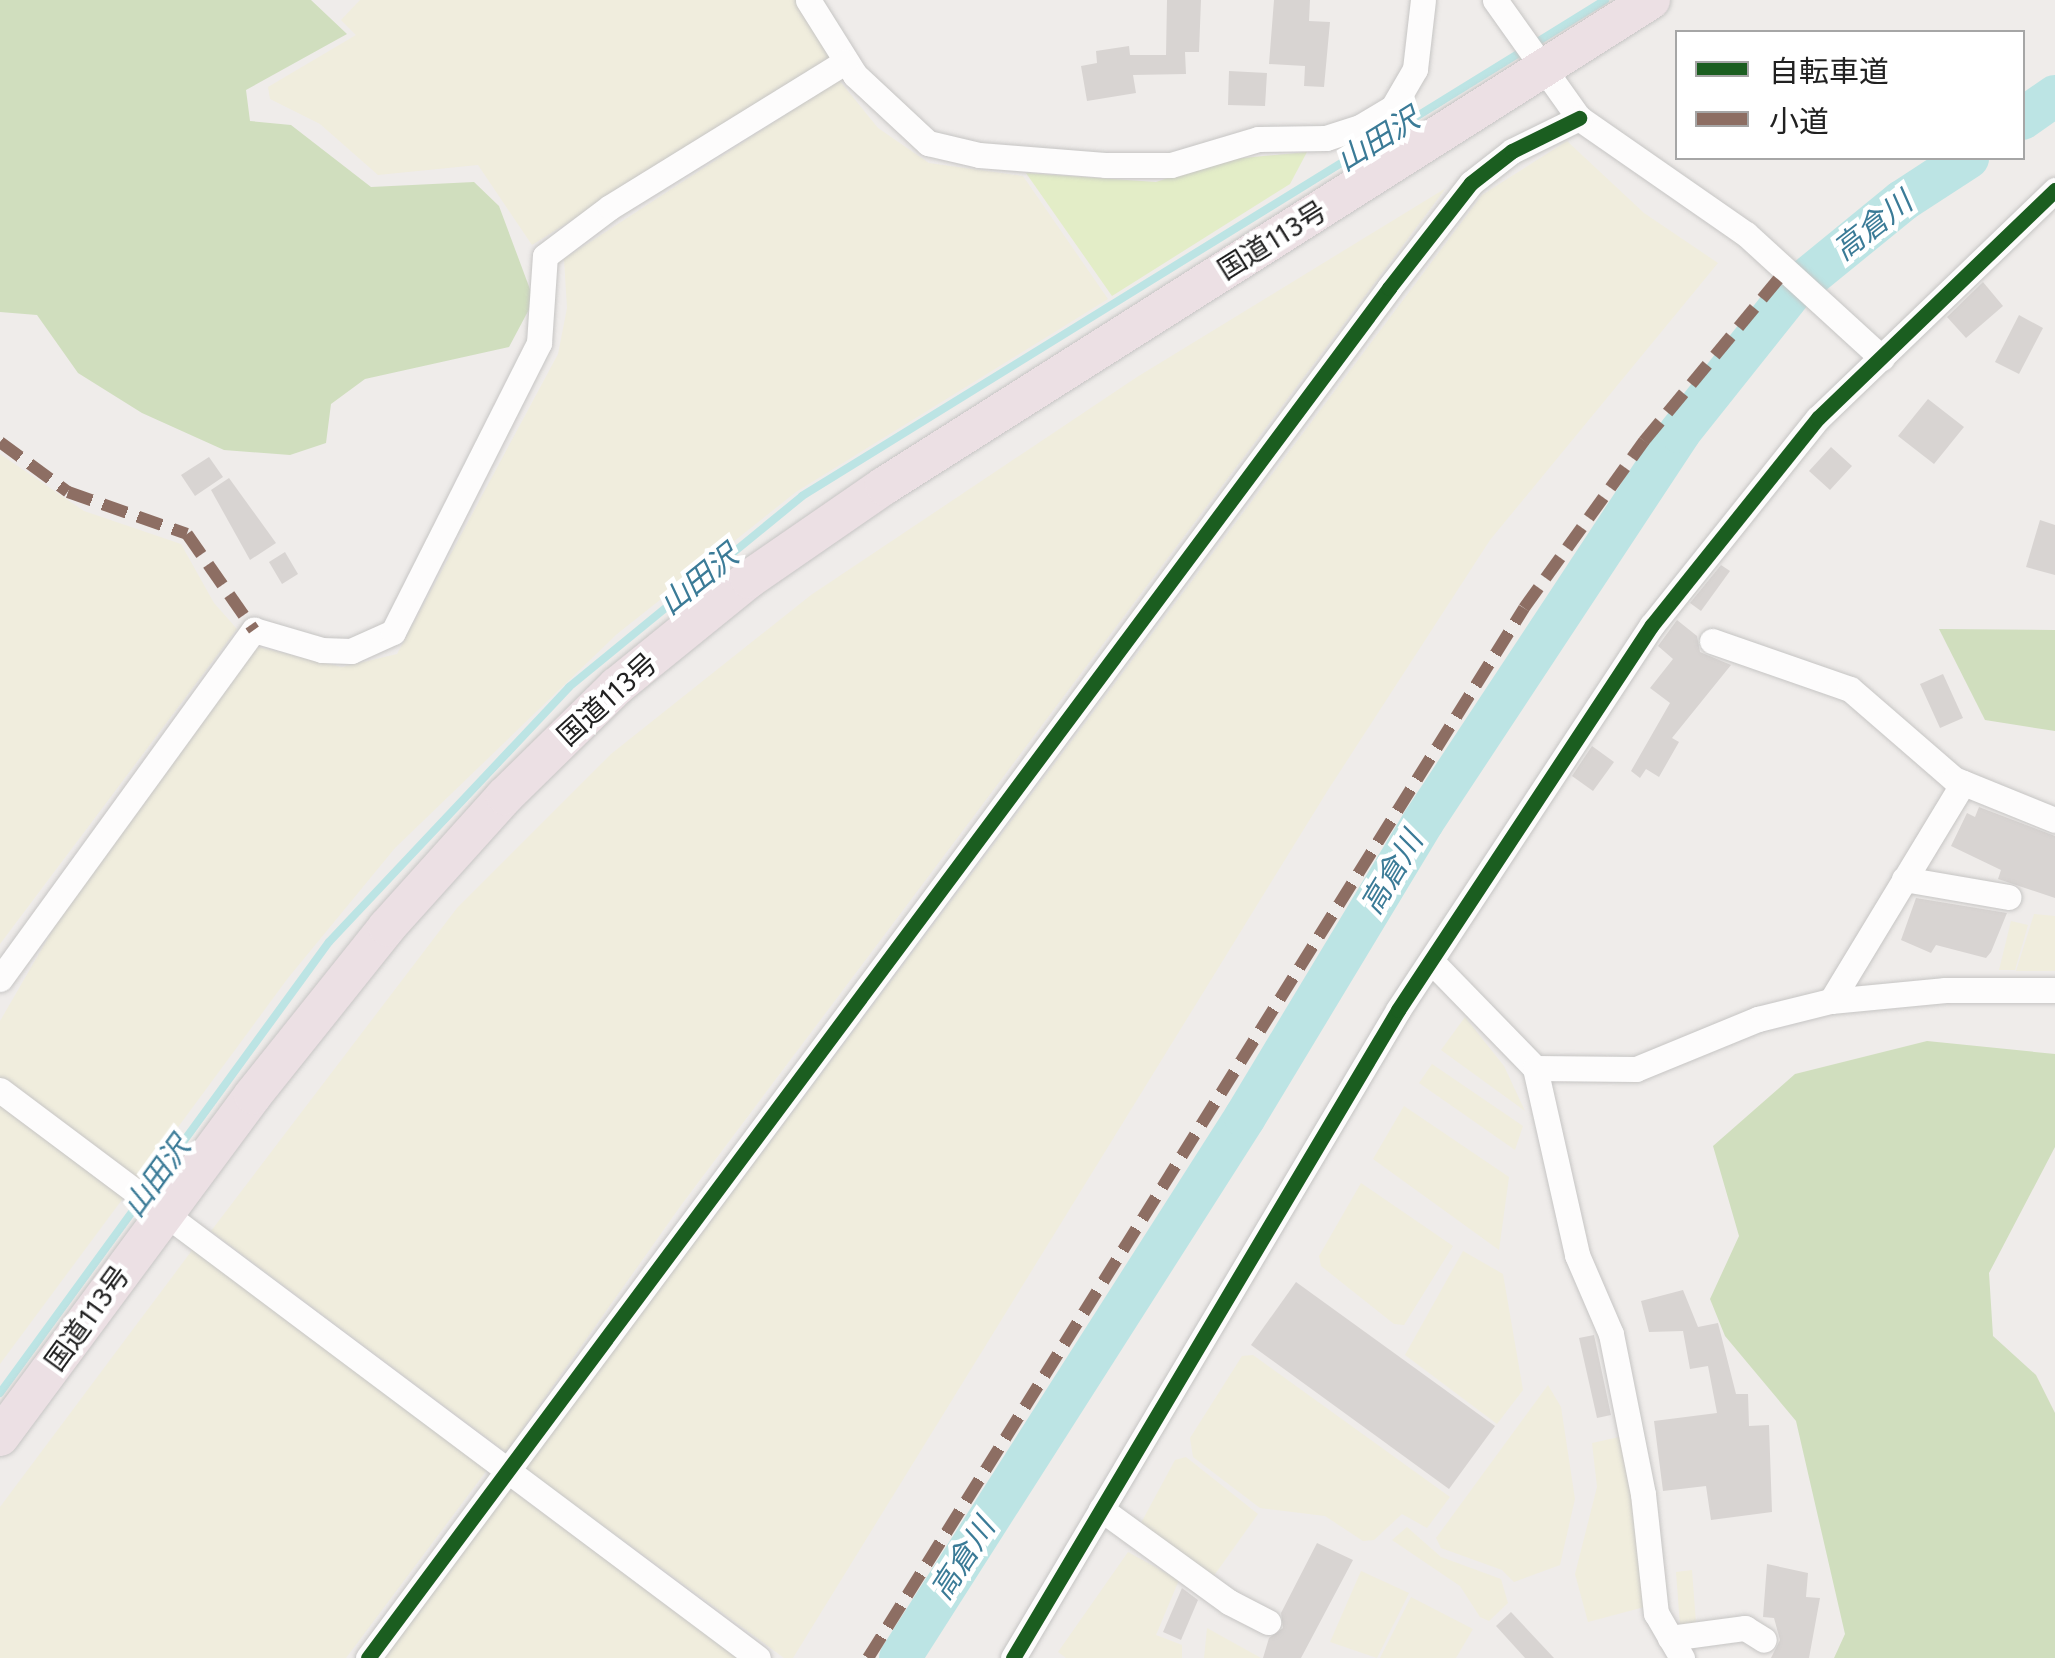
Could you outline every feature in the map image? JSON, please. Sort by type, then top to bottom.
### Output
[{"type":"highway","name":"国道113号","points":[[0,1437],[164,1213],[388,927],[505,796],[616,686],[749,579],[884,486],[1651,0]]},
{"type":"street","points":[[808,0],[845,62],[886,110],[928,142],[979,155],[1171,165],[1258,139],[1326,138],[1393,108],[1415,69],[1423,0]]},
{"type":"street","points":[[1495,0],[1578,118],[1746,234],[1882,358]]},
{"type":"street","points":[[0,979],[254,630],[322,650],[351,651],[393,632],[539,342],[545,256],[610,206],[845,62]]},
{"type":"street","points":[[368,1658],[1459,198],[1512,151],[1578,118]]},
{"type":"street","points":[[1013,1658],[1432,962],[1652,624],[1745,502],[1882,358],[2055,190]]},
{"type":"street","points":[[1712,641],[1850,689],[1963,783],[2055,820]]},
{"type":"street","points":[[1830,1001],[1963,783]]},
{"type":"street","points":[[1904,879],[2008,897]]},
{"type":"street","points":[[1432,962],[1534,1068],[1561,1162],[1578,1255],[1611,1334],[1642,1494],[1656,1613],[1676,1648],[1746,1628],[1764,1640]]},
{"type":"street","points":[[1534,1068],[1636,1069],[1758,1019],[1830,1001],[1946,990],[2055,990]]},
{"type":"street","points":[[0,1090],[758,1658]]},
{"type":"street","points":[[1102,1509],[1228,1602],[1268,1622]]},
{"type":"shaded area","points":[[360,0],[797,0],[832,58],[532,245],[478,165],[378,175],[320,124],[270,99],[268,87],[356,35],[341,20]]},
{"type":"shaded area","points":[[839,80],[878,128],[929,163],[1023,176],[1108,299],[796,492],[617,634],[395,848],[288,978],[139,1180],[0,1081],[0,1021],[55,926],[258,647],[342,667],[397,654],[558,354],[567,308],[564,259]]},
{"type":"shaded area","points":[[1567,141],[1644,213],[1718,263],[1490,540],[1328,790],[793,1658],[784,1658],[525,1468],[1482,195]]},
{"type":"shaded area","points":[[1446,188],[682,1204],[506,1452],[211,1231],[457,908],[611,754],[811,595],[1137,377]]},
{"type":"shaded area","points":[[0,454],[84,511],[181,544],[214,603],[237,629],[0,944]]},
{"type":"shaded area","points":[[2034,914],[2055,916],[2055,971],[2016,971]]},
{"type":"shaded area","points":[[2011,921],[2028,925],[2015,970],[1999,970]]},
{"type":"shaded area","points":[[1465,1017],[1504,1066],[1525,1111],[1441,1050]]},
{"type":"shaded area","points":[[1432,1064],[1523,1126],[1515,1150],[1419,1083]]},
{"type":"shaded area","points":[[0,1101],[124,1197],[0,1364]]},
{"type":"shaded area","points":[[1404,1106],[1509,1177],[1499,1250],[1373,1159]]},
{"type":"shaded area","points":[[1361,1183],[1453,1246],[1404,1325],[1394,1324],[1321,1266],[1319,1256]]},
{"type":"shaded area","points":[[193,1249],[487,1470],[346,1658],[0,1658],[0,1507]]},
{"type":"shaded area","points":[[1463,1251],[1503,1274],[1523,1390],[1497,1424],[1405,1355]]},
{"type":"shaded area","points":[[1253,1355],[1450,1497],[1427,1528],[1402,1514],[1374,1540],[1363,1541],[1325,1516],[1260,1508],[1193,1457],[1190,1438],[1242,1356]]},
{"type":"shaded area","points":[[1548,1385],[1561,1407],[1575,1499],[1560,1565],[1514,1582],[1502,1570],[1441,1548],[1436,1538]]},
{"type":"shaded area","points":[[1628,1435],[1648,1606],[1588,1622],[1575,1574],[1597,1487],[1592,1443]]},
{"type":"shaded area","points":[[1186,1457],[1258,1514],[1213,1577],[1141,1523],[1175,1460]]},
{"type":"shaded area","points":[[508,1487],[737,1658],[380,1658]]},
{"type":"shaded area","points":[[1407,1527],[1441,1557],[1501,1579],[1508,1603],[1489,1621],[1480,1617],[1460,1586],[1392,1540]]},
{"type":"shaded area","points":[[1128,1552],[1179,1580],[1156,1635],[1182,1645],[1182,1658],[1066,1658],[1058,1652]]},
{"type":"shaded area","points":[[1692,1570],[1696,1623],[1680,1625],[1676,1572]]},
{"type":"shaded area","points":[[1361,1571],[1409,1593],[1377,1658],[1330,1642]]},
{"type":"shaded area","points":[[1411,1597],[1473,1629],[1456,1658],[1380,1658]]},
{"type":"shaded area","points":[[1207,1628],[1261,1658],[1204,1658]]},
{"type":"green space","points":[[0,0],[311,0],[347,34],[246,90],[250,121],[291,125],[371,187],[474,182],[499,206],[534,300],[509,347],[365,379],[331,404],[326,443],[290,455],[224,450],[142,413],[78,373],[37,315],[0,312]]},
{"type":"green space","points":[[1307,152],[1290,184],[1112,296],[1026,173],[1156,182],[1220,160]]},
{"type":"green space","points":[[1939,629],[2055,630],[2055,731],[1985,720]]},
{"type":"green space","points":[[1927,1041],[2055,1054],[2055,1147],[1989,1273],[1993,1336],[2036,1375],[2055,1413],[2055,1658],[1834,1658],[1845,1634],[1796,1421],[1725,1336],[1710,1299],[1739,1236],[1713,1146],[1795,1074]]},
{"type":"building","points":[[1167,0],[1201,0],[1199,52],[1185,52],[1186,74],[1133,75],[1136,93],[1087,101],[1081,66],[1097,63],[1096,51],[1129,46],[1130,55],[1166,55]]},
{"type":"building","points":[[1274,0],[1310,0],[1309,21],[1330,22],[1324,87],[1304,86],[1305,66],[1269,64]]},
{"type":"building","points":[[1229,71],[1267,73],[1265,106],[1228,105]]},
{"type":"building","points":[[1983,282],[2003,306],[1966,338],[1947,317]]},
{"type":"building","points":[[2019,315],[2043,328],[2019,374],[1995,362]]},
{"type":"building","points":[[1928,399],[1964,427],[1934,464],[1898,436]]},
{"type":"building","points":[[1831,447],[1852,466],[1830,490],[1809,471]]},
{"type":"building","points":[[209,457],[223,477],[195,496],[181,475]]},
{"type":"building","points":[[229,478],[276,543],[250,560],[211,490]]},
{"type":"building","points":[[2040,520],[2055,525],[2055,575],[2026,567]]},
{"type":"building","points":[[285,552],[298,574],[282,584],[269,562]]},
{"type":"building","points":[[1721,565],[1730,571],[1701,611],[1690,603]]},
{"type":"building","points":[[1677,620],[1697,636],[1700,652],[1731,665],[1672,738],[1679,742],[1659,777],[1646,769],[1640,778],[1631,771],[1670,703],[1650,688],[1673,659],[1658,646]]},
{"type":"building","points":[[1943,674],[1963,718],[1940,728],[1920,684]]},
{"type":"building","points":[[1592,746],[1614,762],[1593,791],[1572,776]]},
{"type":"building","points":[[1979,807],[2055,836],[2055,898],[1998,879],[2001,870],[1951,846],[1967,813],[1975,817]]},
{"type":"building","points":[[1916,898],[2007,913],[1991,952],[1986,958],[1936,945],[1931,953],[1901,940]]},
{"type":"building","points":[[1296,1282],[1495,1426],[1449,1489],[1251,1345]]},
{"type":"building","points":[[1683,1290],[1698,1327],[1718,1323],[1736,1394],[1748,1394],[1749,1426],[1769,1425],[1772,1512],[1711,1520],[1706,1486],[1663,1491],[1654,1421],[1717,1413],[1708,1366],[1690,1369],[1683,1331],[1649,1332],[1641,1301]]},
{"type":"building","points":[[1594,1335],[1611,1415],[1597,1418],[1579,1338]]},
{"type":"building","points":[[1317,1543],[1353,1560],[1301,1658],[1263,1658],[1269,1638],[1283,1628],[1281,1613]]},
{"type":"building","points":[[1767,1564],[1808,1573],[1806,1597],[1820,1598],[1809,1658],[1771,1658],[1780,1640],[1774,1618],[1763,1617]]},
{"type":"building","points":[[1182,1588],[1198,1600],[1181,1640],[1163,1632]]},
{"type":"building","points":[[1511,1612],[1554,1658],[1525,1658],[1496,1626]]},
{"type":"waterway","name":"山田沢","points":[[0,1393],[329,942],[569,687],[802,496],[1605,0]]},
{"type":"waterway","name":"高倉川","points":[[2025,117],[2055,96]]},
{"type":"waterway","name":"高倉川","points":[[900,1658],[1245,1117],[1423,822],[1680,432],[1793,290],[1902,201],[1965,160]]},
{"type":"marked path","points":[[868,1658],[1524,608],[1644,441],[1786,270]]},
{"type":"marked path","points":[[0,442],[68,492],[187,534],[254,630]]},
{"type":"cycle path","points":[[368,1658],[1471,183],[1512,151],[1579,118]]},
{"type":"cycle path","points":[[1013,1658],[1398,1010],[1652,625],[1818,418],[2055,190]]}]
